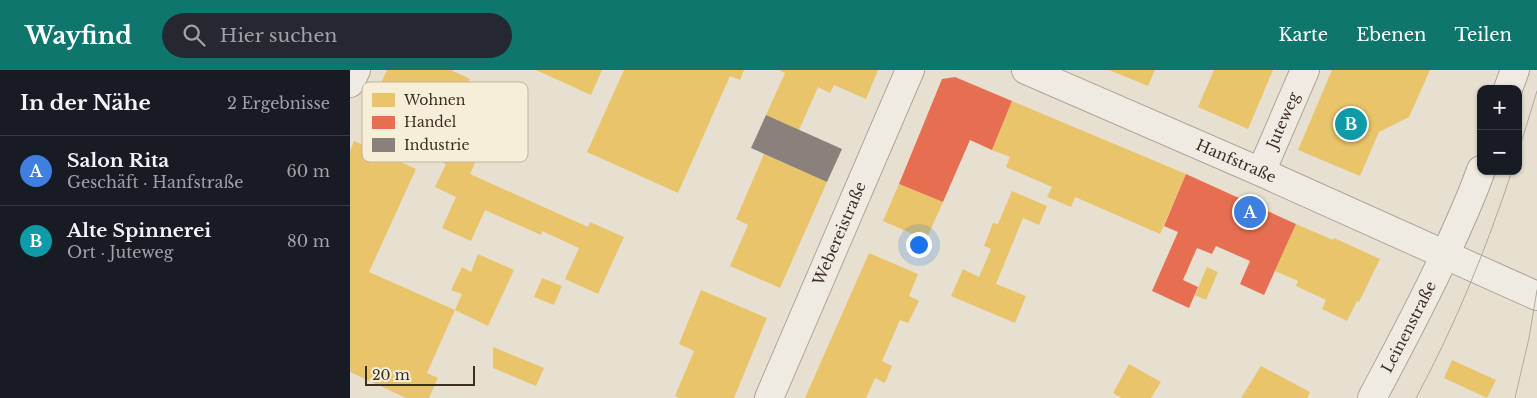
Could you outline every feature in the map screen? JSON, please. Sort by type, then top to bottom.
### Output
[{"type":"street","points":[[350,83],[356,70]]},
{"type":"street","name":"Webereistraße","points":[[769,398],[910,70]]},
{"type":"street","name":"Hanfstraße","points":[[1026,70],[1261,172],[1537,296]]},
{"type":"street","name":"Juteweg","points":[[1261,172],[1305,70]]},
{"type":"street","points":[[1509,85],[1515,70]]},
{"type":"street","name":"Leinenstraße","points":[[1372,398],[1445,255],[1479,175]]},
{"type":"building: Wohnen","points":[[387,70],[451,70],[470,79],[469,82],[382,82]]},
{"type":"building: Wohnen","points":[[536,70],[602,70],[591,95]]},
{"type":"building: Wohnen","points":[[624,70],[744,70],[740,80],[730,76],[678,193],[587,152]]},
{"type":"building: Wohnen","points":[[779,70],[878,70],[866,99],[834,85],[830,93],[818,87],[799,130],[766,115],[785,73]]},
{"type":"building: Wohnen","points":[[1109,70],[1155,70],[1148,86]]},
{"type":"building: Wohnen","points":[[1214,70],[1273,70],[1248,129],[1198,107]]},
{"type":"building: Wohnen","points":[[1332,70],[1430,70],[1409,117],[1379,132],[1360,176],[1298,150]]},
{"type":"building: Wohnen","points":[[1012,101],[1186,174],[1160,234],[1075,197],[1071,207],[1047,197],[1052,187],[1006,167],[1010,157],[992,150]]},
{"type":"building: Wohnen","points":[[354,141],[362,145],[362,162],[400,162],[416,169],[369,272],[455,310],[427,373],[438,378],[429,398],[406,398],[350,372],[350,151]]},
{"type":"building: Wohnen","points":[[764,154],[827,182],[780,288],[730,266],[748,225],[736,219]]},
{"type":"building: Wohnen","points":[[442,162],[475,162],[470,174],[588,227],[590,222],[624,237],[598,294],[565,279],[579,248],[542,231],[541,235],[485,210],[471,241],[442,228],[456,197],[435,187],[446,164]]},
{"type":"building: Wohnen","points":[[899,184],[943,202],[926,240],[883,221]]},
{"type":"building: Wohnen","points":[[1012,191],[1047,206],[1039,225],[1023,218],[996,284],[1026,296],[1015,323],[951,296],[963,269],[979,277],[991,249],[984,246],[993,223],[998,224]]},
{"type":"building: Wohnen","points":[[1296,224],[1333,240],[1334,238],[1380,259],[1359,302],[1357,301],[1347,321],[1322,309],[1326,300],[1296,286],[1298,281],[1275,271]]},
{"type":"building: Wohnen","points":[[869,253],[918,274],[909,296],[919,301],[908,323],[900,320],[882,361],[892,366],[885,383],[875,378],[866,398],[805,398]]},
{"type":"building: Wohnen","points":[[478,254],[514,270],[488,326],[455,310],[462,294],[451,290],[462,267],[471,272]]},
{"type":"building: Wohnen","points":[[1207,267],[1218,272],[1206,300],[1195,295]]},
{"type":"building: Wohnen","points":[[542,278],[562,286],[554,305],[534,297]]},
{"type":"building: Wohnen","points":[[701,290],[767,318],[734,398],[680,398],[675,396],[694,351],[679,344]]},
{"type":"building: Wohnen","points":[[493,347],[544,368],[536,386],[493,368]]},
{"type":"building: Wohnen","points":[[1452,360],[1496,380],[1487,398],[1444,378]]},
{"type":"building: Wohnen","points":[[1129,364],[1161,382],[1151,398],[1122,398],[1113,393]]},
{"type":"building: Wohnen","points":[[1261,366],[1310,392],[1307,398],[1241,398]]},
{"type":"building: Handel","points":[[955,77],[1012,101],[992,150],[970,140],[943,202],[899,184],[942,79]]},
{"type":"building: Handel","points":[[1186,174],[1296,224],[1264,295],[1240,284],[1250,261],[1216,246],[1212,254],[1197,248],[1183,280],[1198,287],[1189,308],[1152,291],[1178,232],[1164,226]]},
{"type":"building: Industrie","points":[[766,115],[842,149],[827,182],[751,148]]},
{"type":"tram line","points":[[1522,140],[1537,91]]},
{"type":"tram line","points":[[1416,398],[1444,343],[1469,287],[1511,175]]},
{"type":"tram line","points":[[1515,398],[1529,338],[1537,290]]},
{"type":"place","name":"Alte Spinnerei","points":[[1351,124]]},
{"type":"place","name":"Salon Rita","points":[[1250,212]]}]
